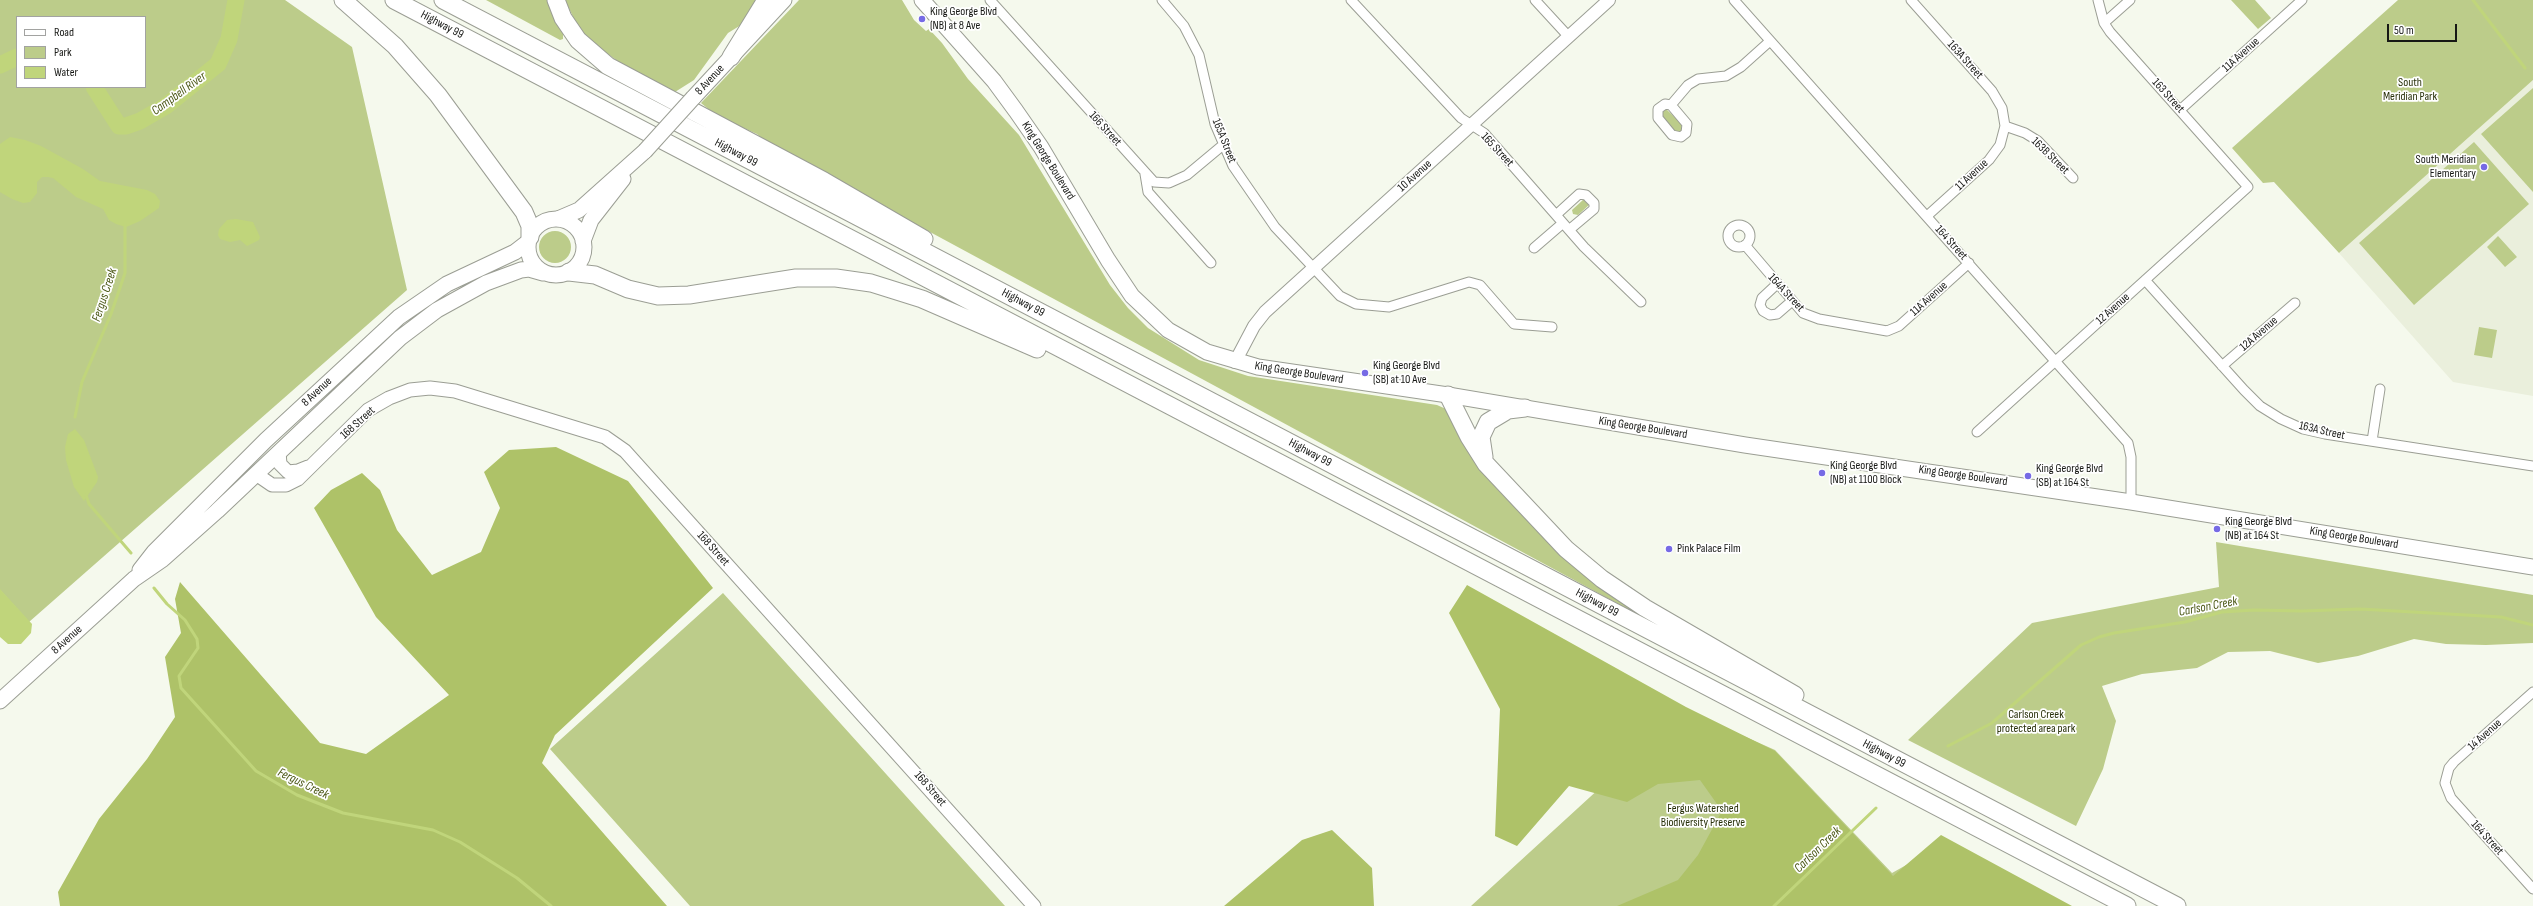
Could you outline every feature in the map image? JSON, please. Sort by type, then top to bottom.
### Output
[{"type":"highway","points":[[343,0],[394,46],[438,95],[524,212],[530,226],[529,239]]},
{"type":"highway","name":"Highway 99","points":[[394,0],[2126,906]]},
{"type":"highway","name":"Highway 99","points":[[443,0],[2177,906]]},
{"type":"highway","points":[[556,0],[563,18],[578,40],[608,66],[824,181],[1174,382]]},
{"type":"highway","points":[[731,57],[777,2]]},
{"type":"highway","points":[[569,272],[595,275],[628,289],[658,296],[689,295],[776,280],[816,278],[854,280],[890,288],[984,324],[1229,437]]},
{"type":"highway","points":[[1448,395],[1478,452],[1497,477],[1566,549],[1623,593],[1818,708],[1935,780]]},
{"type":"highway","points":[[1497,477],[1482,452],[1481,437],[1484,429],[1488,422],[1500,412],[1514,408],[1525,408]]},
{"type":"main road","name":"King George Boulevard","points":[[922,0],[994,81],[1041,146],[1108,260],[1132,296],[1152,317],[1187,342],[1235,362],[1854,461],[2131,502],[2533,567]]},
{"type":"main road","name":"8 Avenue","points":[[583,241],[586,230],[594,215],[645,151],[731,57]]},
{"type":"main road","name":"8 Avenue","points":[[558,220],[570,216],[581,209],[608,182],[645,151]]},
{"type":"main road","points":[[558,220],[574,226],[583,241],[581,260],[569,272],[556,276],[543,272],[531,260],[529,239],[542,223],[558,220]]},
{"type":"main road","name":"8 Avenue","points":[[134,579],[154,552],[201,504],[266,440],[377,336],[404,313],[441,287],[516,251],[529,239]]},
{"type":"main road","name":"8 Avenue","points":[[0,701],[134,579],[163,559],[256,474],[400,338],[437,310],[480,286],[518,271],[528,269],[543,272]]},
{"type":"main road","points":[[256,474],[259,462],[269,446],[368,355],[377,336]]},
{"type":"main road","name":"168 Street","points":[[256,474],[272,485],[286,484],[298,479],[315,464],[368,410],[410,390],[430,388],[455,391],[593,432],[614,442],[625,451],[1034,906]]},
{"type":"main road","name":"168 Street","points":[[279,452],[280,464],[288,472],[298,471],[315,464]]},
{"type":"street","name":"166 Street","points":[[990,0],[1145,174],[1148,192],[1211,263]]},
{"type":"street","name":"165A Street","points":[[1162,0],[1184,26],[1199,55],[1215,124],[1233,166],[1263,212],[1312,269],[1340,296],[1356,304],[1389,308],[1469,282],[1480,285],[1514,324],[1552,327]]},
{"type":"street","name":"165 Street","points":[[1351,0],[1461,118],[1484,133],[1569,230],[1641,302]]},
{"type":"street","points":[[1535,0],[1569,37]]},
{"type":"street","name":"10 Avenue","points":[[1235,362],[1254,326],[1265,312],[1609,0]]},
{"type":"street","name":"164 Street","points":[[1734,0],[2056,360],[2128,443],[2131,457],[2131,502]]},
{"type":"street","name":"163A Street","points":[[1912,0],[1992,91],[2002,108],[2005,126]]},
{"type":"street","name":"163 Street","points":[[2098,0],[2104,23],[2248,187]]},
{"type":"street","points":[[2104,23],[2130,0]]},
{"type":"street","name":"11A Avenue","points":[[2180,110],[2302,0]]},
{"type":"street","points":[[1670,105],[1688,85],[1698,79],[1726,76],[1741,67],[1770,41]]},
{"type":"street","name":"163B Street","points":[[2005,126],[2025,133],[2038,140],[2073,178]]},
{"type":"street","name":"11 Avenue","points":[[1927,216],[1989,160],[2000,145],[2005,126]]},
{"type":"street","points":[[1145,174],[1154,182],[1169,183],[1187,175],[1223,145]]},
{"type":"street","name":"12 Avenue","points":[[1977,432],[2248,187]]},
{"type":"street","points":[[1556,215],[1579,194],[1586,195],[1594,203],[1594,209],[1569,230]]},
{"type":"street","points":[[1534,248],[1563,223]]},
{"type":"street","name":"164A Street","points":[[1744,245],[1803,313],[1819,319],[1887,331]]},
{"type":"street","name":"11A Avenue","points":[[1887,331],[1899,326],[1969,263]]},
{"type":"street","name":"163A Street","points":[[2145,280],[2260,406],[2281,419],[2310,430],[2533,466]]},
{"type":"street","points":[[1777,284],[1762,298],[1760,305],[1763,311],[1770,315],[1777,314],[1792,302]]},
{"type":"street","name":"12A Avenue","points":[[2222,366],[2295,303]]},
{"type":"street","points":[[2372,441],[2380,389]]},
{"type":"street","name":"14 Avenue","points":[[2445,783],[2449,768],[2454,762],[2533,692]]},
{"type":"street","name":"164 Street","points":[[2445,783],[2451,798],[2532,886]]},
{"type":"shaded area","name":"South Meridian Elementary","points":[[2533,80],[2533,396],[2453,382],[2339,253]]},
{"type":"shaded area","points":[[556,447],[628,481],[713,588],[555,735],[542,763],[667,906],[60,906],[58,892],[99,819],[147,759],[175,717],[165,657],[181,633],[175,599],[180,582],[320,743],[366,754],[449,695],[376,617],[314,508],[331,490],[362,473],[380,490],[397,530],[432,575],[481,552],[500,508],[484,472],[509,450]]},
{"type":"shaded area","points":[[1467,585],[1686,707],[1775,751],[1893,876],[1941,835],[2072,906],[1617,906],[1678,880],[1698,855],[1722,811],[1700,780],[1658,784],[1627,802],[1569,786],[1517,846],[1495,836],[1500,709],[1449,613]]},
{"type":"shaded area","points":[[1332,830],[1372,868],[1374,906],[1224,906],[1302,840]]},
{"type":"green space","points":[[0,0],[285,0],[352,47],[407,290],[29,622],[0,590]]},
{"type":"green space","points":[[486,0],[549,0],[563,31],[563,39],[560,40]]},
{"type":"green space","points":[[565,0],[759,0],[741,25],[728,33],[694,80],[675,92],[629,69],[591,42],[578,27]]},
{"type":"green space","points":[[799,0],[902,0],[914,20],[926,31],[929,29],[942,43],[968,79],[1019,135],[1110,285],[1128,308],[1148,328],[1199,360],[1248,376],[1437,405],[1446,409],[1475,461],[1497,489],[1536,529],[1571,562],[1674,634],[769,145],[757,134],[718,117],[701,103]]},
{"type":"green space","points":[[2231,0],[2255,0],[2271,18],[2258,29]]},
{"type":"green space","name":"South Meridian Park","points":[[2398,0],[2533,0],[2533,80],[2339,253],[2274,182],[2263,183],[2232,148]]},
{"type":"green space","points":[[2533,88],[2533,192],[2481,134]]},
{"type":"green space","points":[[1666,109],[1682,124],[1681,132],[1676,133],[1662,117],[1662,112]]},
{"type":"green space","points":[[2474,142],[2529,204],[2414,305],[2359,243]]},
{"type":"green space","points":[[1584,199],[1590,203],[1589,205],[1578,215],[1573,214],[1572,210]]},
{"type":"green space","points":[[552,231],[558,231],[567,235],[571,247],[567,259],[558,263],[552,263],[543,259],[539,250],[539,244],[543,235]]},
{"type":"green space","points":[[2498,236],[2517,257],[2505,267],[2487,247]]},
{"type":"green space","points":[[2479,327],[2497,330],[2492,358],[2474,355]]},
{"type":"green space","name":"Carlson Creek protected area park","points":[[2216,542],[2533,595],[2533,643],[2486,645],[2446,644],[2414,639],[2358,656],[2318,663],[2270,651],[2228,652],[2197,668],[2142,674],[2102,686],[2116,721],[2103,769],[2076,826],[1908,740],[2032,623],[2219,587]]},
{"type":"green space","points":[[723,593],[1005,906],[690,906],[550,749]]},
{"type":"green space","name":"Fergus Watershed Biodiversity Preserve","points":[[1685,710],[1775,750],[1892,873],[1940,846],[2004,906],[1471,906]]},
{"type":"water","points":[[10,137],[25,140],[41,146],[83,169],[100,181],[147,190],[155,194],[160,201],[159,208],[140,221],[126,227],[109,220],[103,209],[76,197],[53,178],[48,177],[42,177],[37,182],[37,193],[30,202],[23,203],[12,199],[0,192],[0,144]]},
{"type":"water","points":[[236,219],[253,222],[260,237],[259,240],[247,246],[240,240],[230,242],[220,239],[218,235],[219,229],[227,220]]},
{"type":"water","points":[[75,429],[84,440],[98,477],[97,482],[84,501],[74,487],[66,460],[65,447],[68,434]]},
{"type":"water","points":[[0,589],[32,624],[31,633],[21,644],[8,644],[0,637]]},
{"type":"waterway","name":"Campbell River","points":[[95,88],[119,126],[126,126],[140,121],[166,106],[218,64],[229,39],[236,0]]},
{"type":"waterway","points":[[2473,0],[2525,68]]},
{"type":"waterway","name":"Campbell River","points":[[0,65],[16,57]]},
{"type":"waterway","name":"Fergus Creek","points":[[75,417],[82,382],[111,314],[125,273],[125,224]]},
{"type":"waterway","name":"Fergus Creek","points":[[86,495],[89,504],[131,553]]},
{"type":"waterway","name":"Fergus Creek","points":[[154,588],[167,604],[185,620],[197,639],[198,648],[179,676],[181,688],[256,771],[297,795],[343,813],[433,830],[460,842],[517,878],[551,906]]},
{"type":"waterway","name":"Carlson Creek","points":[[1948,746],[1992,723],[2081,645],[2099,637],[2114,633],[2185,622],[2222,612],[2254,610],[2302,611],[2360,609],[2501,617],[2533,625]]},
{"type":"waterway","name":"Carlson Creek","points":[[1774,906],[1876,808]]},
{"type":"place","name":"King George Blvd (NB) at 8 Ave","points":[[922,19]]},
{"type":"place","name":"South Meridian Elementary","points":[[2484,167]]},
{"type":"place","name":"King George Blvd (SB) at 10 Ave","points":[[1365,373]]},
{"type":"place","name":"King George Blvd (NB) at 1100 Block","points":[[1822,473]]},
{"type":"place","name":"King George Blvd (SB) at 164 St","points":[[2028,476]]},
{"type":"place","name":"King George Blvd (NB) at 164 St","points":[[2217,529]]},
{"type":"place","name":"Pink Palace Film","points":[[1669,549]]}]
